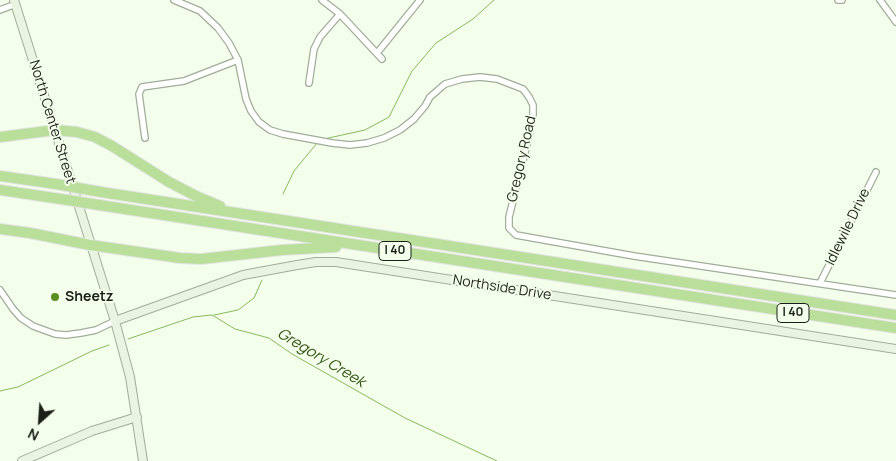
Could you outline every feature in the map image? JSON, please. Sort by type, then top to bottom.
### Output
[{"type":"highway","points":[[0,137],[55,130],[77,132],[95,137],[169,182],[196,196],[225,208],[254,215]]},
{"type":"highway","name":"I 40","points":[[0,176],[896,315]]},
{"type":"highway","name":"I 40","points":[[0,190],[896,328]]},
{"type":"highway","points":[[0,229],[180,258],[201,259],[323,246],[364,247],[405,252]]},
{"type":"street","name":"Gregory Road","points":[[174,0],[200,11],[210,18],[229,42],[238,60],[246,99],[251,112],[259,122],[270,130],[283,134],[350,145],[367,143],[384,138],[414,120],[433,93],[445,84],[462,79],[480,77],[497,79],[522,89],[529,96],[533,115],[509,217],[509,228],[516,235],[634,256],[896,295]]},
{"type":"street","points":[[322,0],[340,14],[382,60]]},
{"type":"street","points":[[376,53],[420,0]]},
{"type":"street","points":[[880,0],[896,22]]},
{"type":"street","points":[[0,10],[15,2]]},
{"type":"street","name":"North Center Street","points":[[15,2],[115,321],[130,377],[143,461]]},
{"type":"street","points":[[309,83],[314,49],[320,37],[340,14]]},
{"type":"street","points":[[144,138],[139,94],[142,87],[184,82],[238,60]]},
{"type":"street","name":"Idlewile Drive","points":[[820,283],[876,172]]},
{"type":"street","name":"Northside Drive","points":[[115,321],[243,275],[297,264],[336,262],[896,349]]},
{"type":"street","points":[[0,290],[13,309],[22,318],[42,330],[55,334],[66,335],[96,330],[115,321]]},
{"type":"street","points":[[22,461],[92,432],[137,417]]},
{"type":"waterway","points":[[324,139],[365,130],[389,117],[412,71],[436,43],[473,19],[494,0]]},
{"type":"waterway","points":[[283,194],[294,171],[317,143]]},
{"type":"waterway","points":[[214,315],[238,310],[254,298],[262,280]]},
{"type":"waterway","name":"Gregory Creek","points":[[128,339],[193,317],[212,315],[235,329],[269,338],[292,354],[405,418],[497,461]]},
{"type":"waterway","name":"Gregory Creek","points":[[0,391],[18,387],[92,351],[109,345]]},
{"type":"place","name":"Sheetz","points":[[55,297]]}]
